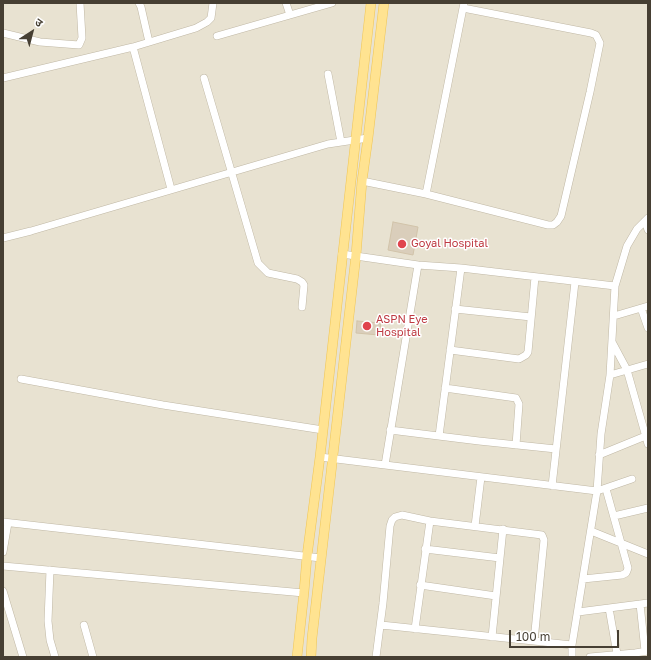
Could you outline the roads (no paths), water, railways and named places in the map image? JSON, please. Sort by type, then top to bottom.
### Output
[{"type":"main road","points":[[296,656],[371,3]]},
{"type":"main road","points":[[311,653],[356,255],[362,181],[384,3]]},
{"type":"main road","points":[[367,43],[379,44]]},
{"type":"main road","points":[[299,637],[312,638]]},
{"type":"street","points":[[3,33],[40,42],[79,45],[82,38],[80,3]]},
{"type":"street","points":[[139,3],[149,42]]},
{"type":"street","points":[[3,78],[133,47],[196,28],[211,18],[213,3]]},
{"type":"street","points":[[286,3],[290,15]]},
{"type":"street","points":[[217,36],[332,3]]},
{"type":"street","points":[[362,181],[426,194],[548,225],[554,225],[558,222],[561,216],[592,85],[600,43],[596,35],[464,6],[426,194]]},
{"type":"street","points":[[133,47],[171,189]]},
{"type":"street","points":[[328,74],[341,142]]},
{"type":"street","points":[[204,78],[258,263],[268,273],[298,279],[302,282],[304,285],[302,307]]},
{"type":"street","points":[[3,238],[328,144],[368,138]]},
{"type":"street","points":[[646,219],[648,230]]},
{"type":"street","points":[[572,657],[572,645],[597,491],[601,434],[610,375],[615,286],[626,246],[637,229],[646,219]]},
{"type":"street","points":[[342,254],[418,265],[461,268],[615,286]]},
{"type":"street","points":[[385,465],[418,265]]},
{"type":"street","points":[[439,436],[461,268]]},
{"type":"street","points":[[450,350],[519,359],[524,357],[528,352],[535,276]]},
{"type":"street","points":[[552,486],[575,282]]},
{"type":"street","points":[[614,316],[644,307],[648,328]]},
{"type":"street","points":[[455,309],[531,317]]},
{"type":"street","points":[[599,455],[647,438],[627,370],[612,342]]},
{"type":"street","points":[[610,375],[648,364]]},
{"type":"street","points":[[21,379],[173,406],[323,430]]},
{"type":"street","points":[[445,388],[516,398],[519,404],[516,445]]},
{"type":"street","points":[[390,430],[556,449]]},
{"type":"street","points":[[320,457],[597,491],[632,479]]},
{"type":"street","points":[[475,526],[481,477]]},
{"type":"street","points":[[583,579],[626,573],[628,568],[606,489]]},
{"type":"street","points":[[614,516],[648,508]]},
{"type":"street","points":[[376,657],[390,526],[395,517],[402,515],[539,534],[544,537],[534,641]]},
{"type":"street","points":[[414,629],[430,520]]},
{"type":"street","points":[[3,552],[6,522],[321,558]]},
{"type":"street","points":[[492,637],[503,529]]},
{"type":"street","points":[[591,531],[648,554]]},
{"type":"street","points":[[425,548],[500,558]]},
{"type":"street","points":[[3,566],[304,593]]},
{"type":"street","points":[[50,570],[48,621],[50,640],[55,657]]},
{"type":"street","points":[[420,585],[496,596]]},
{"type":"street","points":[[3,590],[23,657]]},
{"type":"street","points":[[590,657],[617,654],[635,655],[647,651],[640,604]]},
{"type":"street","points":[[578,612],[648,604]]},
{"type":"street","points":[[609,608],[617,654]]},
{"type":"street","points":[[84,625],[93,657]]},
{"type":"street","points":[[380,625],[572,645]]},
{"type":"street","points":[[311,653],[318,657]]},
{"type":"place","name":"Goyal Hospital","points":[[402,244]]},
{"type":"place","name":"ASPN Eye Hospital","points":[[367,326]]}]
